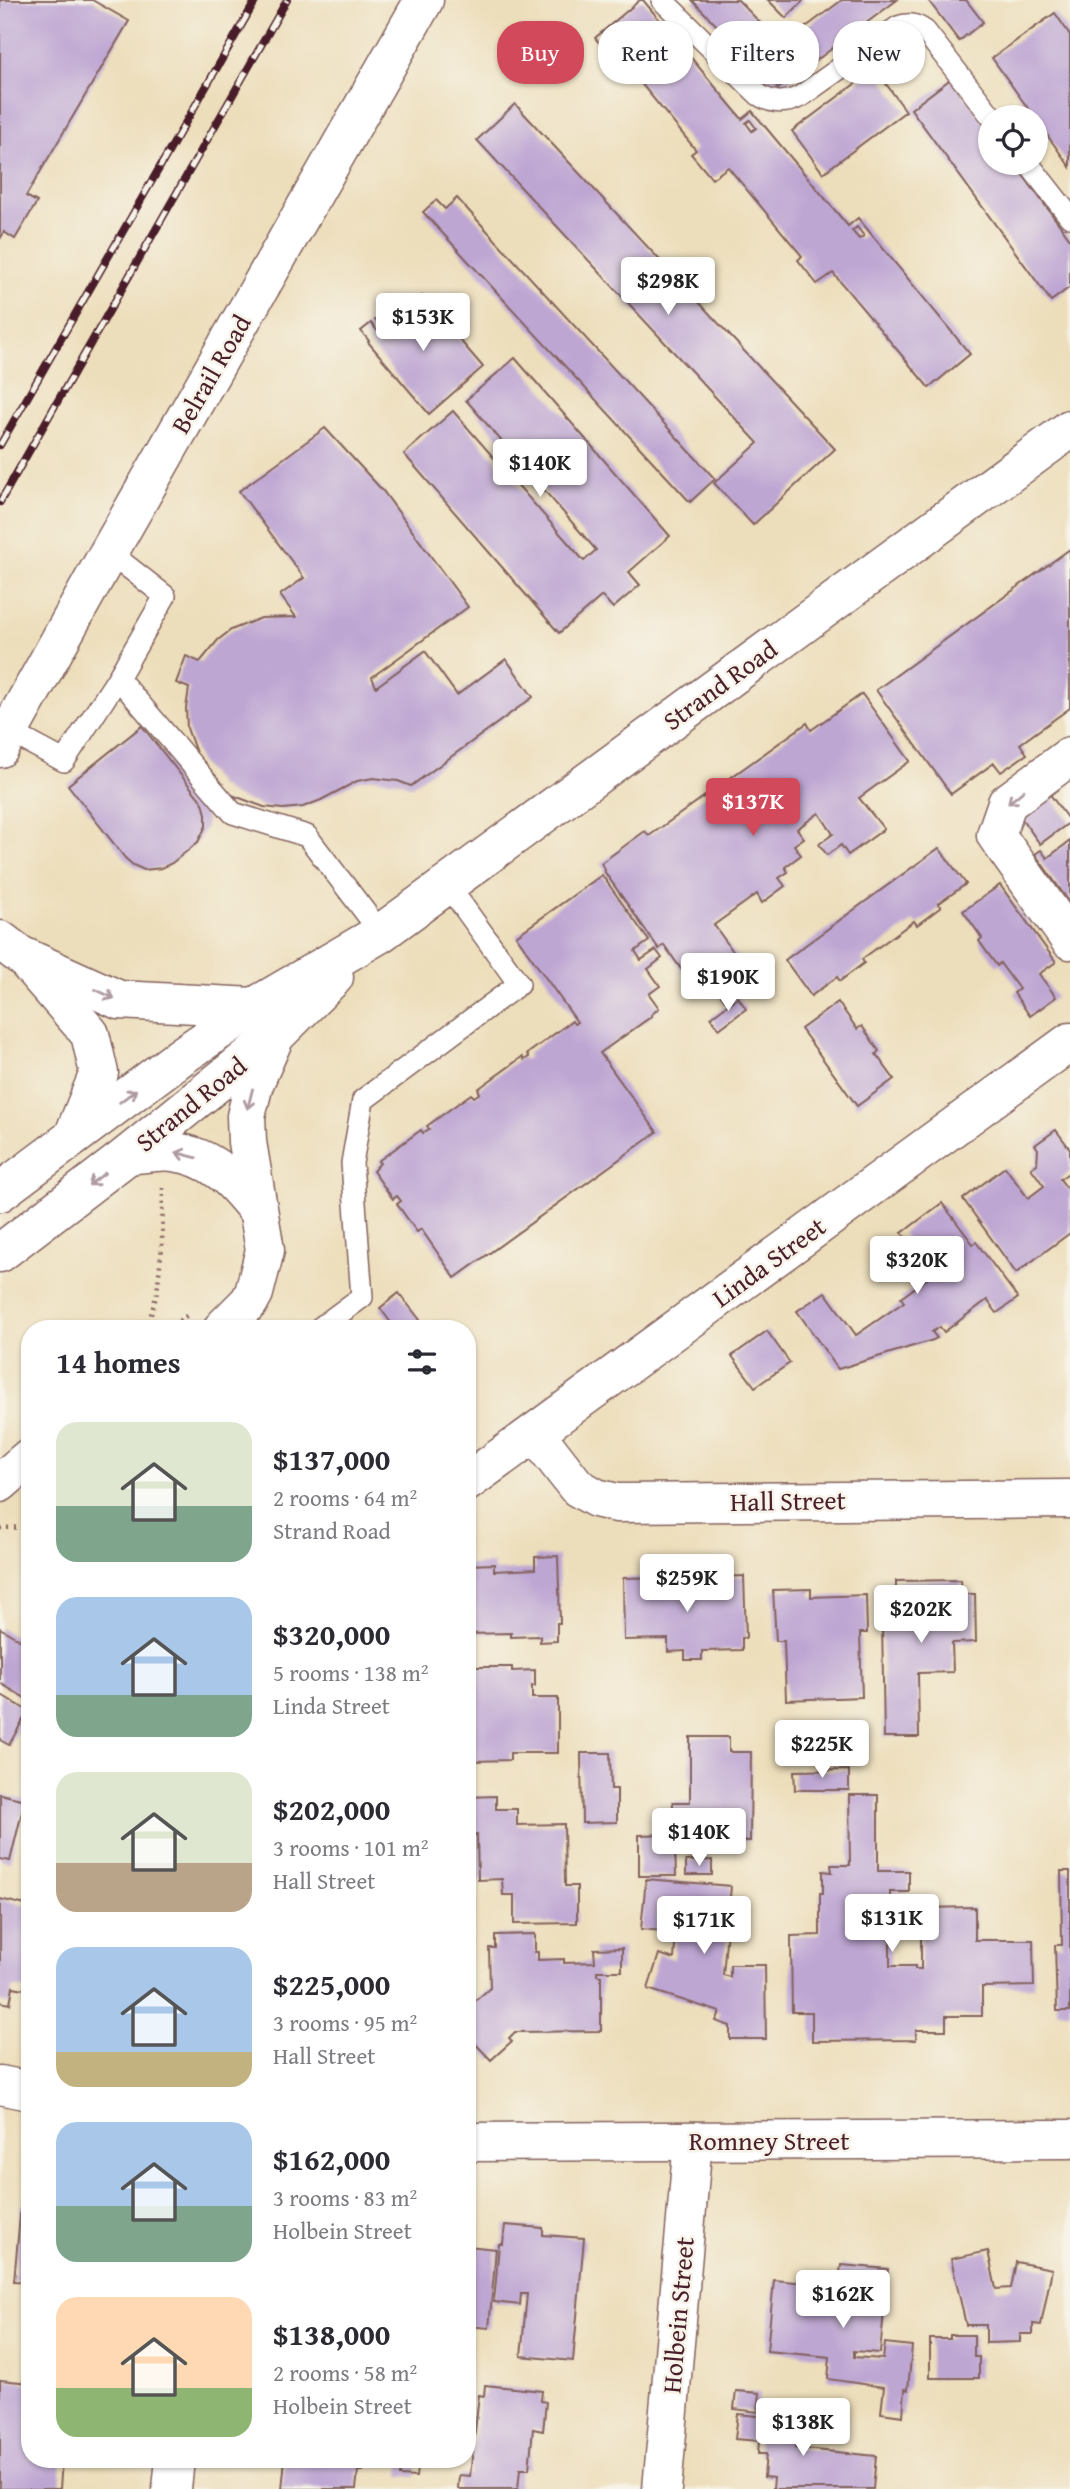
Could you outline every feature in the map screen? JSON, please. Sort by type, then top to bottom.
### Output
[{"type":"street","name":"Belrail Road","points":[[5,740],[109,552],[424,0]]},
{"type":"street","name":"Strand Road","points":[[0,1253],[128,1155],[265,1021],[447,884],[1070,429]]},
{"type":"street","points":[[1070,757],[1007,803],[996,835],[1070,940]]},
{"type":"street","points":[[10,948],[119,1000],[265,1021],[246,1116],[257,1210],[265,1250],[254,1293],[231,1320]]},
{"type":"street","points":[[10,948],[90,1034],[99,1073],[73,1137]]},
{"type":"street","name":"Strand Road","points":[[0,1192],[183,1055],[265,1021]]},
{"type":"street","name":"Linda Street","points":[[476,1476],[1070,1042]]},
{"type":"street","points":[[128,1155],[171,1151],[217,1166],[235,1182],[257,1210]]},
{"type":"street","name":"Hall Street","points":[[535,1433],[577,1487],[596,1498],[618,1503],[1070,1499]]},
{"type":"street","points":[[0,1483],[21,1465]]},
{"type":"street","points":[[0,2085],[21,2089]]},
{"type":"street","name":"Romney Street","points":[[476,2142],[1070,2139]]},
{"type":"street","name":"Holbein Street","points":[[662,2489],[693,2141]]},
{"type":"street","points":[[172,2489],[174,2468]]},
{"type":"lane","points":[[662,0],[759,95],[774,102],[793,101],[905,24],[919,27],[982,105]]},
{"type":"lane","points":[[1037,175],[1070,217]]},
{"type":"lane","points":[[5,740],[64,761],[118,678],[165,596],[109,552]]},
{"type":"lane","points":[[118,678],[233,813],[307,836],[375,937]]},
{"type":"lane","points":[[331,1320],[362,1297],[352,1163],[363,1100],[519,984],[447,884]]},
{"type":"path","points":[[149,1320],[157,1293],[164,1186]]},
{"type":"path","points":[[0,1528],[21,1527]]},
{"type":"building","points":[[0,0],[92,0],[129,21],[26,196],[37,202],[15,239],[4,232],[0,239]]},
{"type":"building","points":[[640,0],[643,0],[660,21],[615,21]]},
{"type":"building","points":[[692,0],[738,0],[759,21],[712,21]]},
{"type":"building","points":[[768,0],[804,0],[786,18]]},
{"type":"building","points":[[842,0],[897,0],[869,21],[833,21],[833,48],[819,58],[819,21],[814,21]]},
{"type":"building","points":[[928,0],[966,0],[983,22],[959,41]]},
{"type":"building","points":[[1055,13],[1070,35],[1070,167],[1048,136],[1048,105],[1026,105],[992,58]]},
{"type":"building","points":[[693,60],[707,77],[707,84],[713,84],[742,119],[752,111],[848,226],[858,218],[970,354],[929,388],[833,273],[817,284],[798,260],[802,256],[728,167],[712,179],[691,154],[696,150],[642,84],[693,84]],"holes":[[[750,120],[756,128],[752,131],[746,123]],[[857,227],[864,236],[859,239],[852,231]]]},
{"type":"building","points":[[952,78],[978,114],[978,175],[1023,175],[1070,239],[1070,287],[1051,301],[911,109]]},
{"type":"building","points":[[855,84],[886,84],[906,111],[823,173],[792,131]]},
{"type":"building","points":[[515,104],[835,449],[753,525],[714,483],[758,443],[477,140]]},
{"type":"building","points":[[457,198],[715,479],[690,502],[423,212],[436,200],[445,209]]},
{"type":"building","points":[[422,296],[483,367],[429,414],[361,331],[371,323],[379,333],[383,329],[375,320],[390,307],[398,316]]},
{"type":"building","points":[[515,358],[670,536],[629,572],[640,585],[613,608],[602,596],[559,633],[404,454],[453,411],[584,561],[596,550],[466,400]]},
{"type":"building","points":[[325,428],[383,491],[468,607],[372,677],[376,687],[425,651],[457,695],[506,659],[533,697],[411,786],[398,781],[373,778],[357,781],[303,807],[264,807],[232,795],[219,785],[199,761],[187,728],[189,688],[176,683],[186,656],[200,662],[218,640],[231,630],[261,618],[296,617],[280,595],[304,578],[239,491]]},
{"type":"building","points":[[1070,549],[1070,708],[1020,744],[1027,754],[1001,772],[994,763],[951,794],[876,690]]},
{"type":"building","points":[[862,694],[910,761],[859,798],[884,829],[848,855],[841,845],[827,855],[819,844],[833,834],[819,813],[797,829],[804,838],[794,845],[801,855],[785,867],[788,872],[779,878],[785,886],[762,903],[757,894],[714,925],[753,979],[725,1000],[712,983],[705,984],[703,980],[691,983],[664,945],[659,949],[601,863],[645,831],[649,836],[807,723],[811,730]]},
{"type":"building","points":[[142,726],[203,803],[206,814],[206,826],[198,842],[172,863],[162,868],[144,870],[125,858],[68,785]]},
{"type":"building","points":[[1049,793],[1070,822],[1040,844],[1019,815]]},
{"type":"building","points":[[1070,841],[1070,903],[1035,854],[1041,850],[1047,858]]},
{"type":"building","points":[[939,848],[966,884],[938,904],[941,907],[917,925],[914,921],[862,959],[864,963],[840,981],[837,977],[811,996],[785,960]]},
{"type":"building","points":[[602,875],[649,941],[635,951],[641,960],[656,950],[662,958],[648,969],[660,986],[649,994],[659,1008],[652,1016],[600,1053],[657,1132],[455,1278],[421,1229],[417,1232],[397,1204],[401,1201],[397,1196],[393,1199],[373,1171],[380,1163],[378,1161],[421,1130],[423,1133],[429,1129],[427,1126],[471,1094],[474,1097],[480,1093],[478,1089],[522,1057],[524,1060],[529,1057],[527,1054],[572,1021],[574,1024],[577,1022],[516,936]]},
{"type":"building","points":[[1000,885],[1056,962],[1039,974],[1056,997],[1030,1016],[1014,993],[1019,989],[1000,963],[997,966],[979,941],[982,938],[963,911]]},
{"type":"building","points":[[738,997],[746,1009],[719,1029],[711,1017]]},
{"type":"building","points":[[838,1002],[857,1029],[862,1026],[879,1051],[876,1054],[894,1079],[857,1106],[801,1029]]},
{"type":"building","points":[[1056,1130],[1070,1149],[1070,1172],[1060,1179],[1070,1193],[1070,1233],[1016,1273],[963,1199],[1005,1167],[1028,1198],[1044,1186],[1031,1168],[1037,1164],[1038,1149],[1035,1145]]},
{"type":"building","points":[[942,1203],[973,1244],[976,1242],[1018,1298],[997,1313],[987,1300],[944,1332],[940,1327],[932,1332],[937,1338],[933,1340],[838,1369],[797,1311],[825,1292],[856,1335],[904,1302],[901,1298],[933,1274],[902,1233]]},
{"type":"building","points":[[399,1293],[420,1320],[389,1320],[380,1308]]},
{"type":"building","points":[[767,1331],[790,1363],[755,1387],[732,1356]]},
{"type":"building","points":[[558,1556],[560,1623],[557,1623],[557,1641],[540,1642],[540,1636],[511,1637],[511,1633],[476,1634],[476,1565],[494,1564],[494,1571],[535,1569],[535,1557]]},
{"type":"building","points":[[744,1576],[746,1638],[742,1638],[742,1650],[702,1651],[702,1660],[685,1660],[685,1651],[668,1652],[668,1639],[624,1640],[623,1578],[670,1577],[670,1587],[698,1587],[697,1578]]},
{"type":"building","points":[[961,1580],[962,1594],[975,1594],[976,1642],[952,1643],[953,1672],[918,1673],[919,1737],[884,1737],[882,1622],[896,1622],[896,1581]]},
{"type":"building","points":[[811,1589],[811,1597],[866,1595],[867,1633],[860,1633],[862,1697],[786,1700],[784,1641],[776,1641],[773,1590]]},
{"type":"building","points":[[0,1628],[21,1641],[21,1696],[0,1683]]},
{"type":"building","points":[[476,1667],[512,1667],[512,1671],[535,1670],[532,1698],[558,1698],[558,1753],[510,1753],[510,1760],[476,1761]]},
{"type":"building","points":[[0,1694],[21,1707],[21,1724],[9,1745],[0,1740]]},
{"type":"building","points":[[690,1737],[729,1737],[729,1752],[751,1752],[750,1841],[691,1840],[691,1848],[675,1847],[676,1876],[639,1876],[639,1835],[672,1834],[673,1802],[690,1802]]},
{"type":"building","points":[[581,1753],[610,1753],[611,1789],[617,1789],[617,1822],[582,1823]]},
{"type":"building","points":[[849,1770],[849,1790],[795,1790],[794,1771]]},
{"type":"building","points":[[0,1794],[21,1799],[21,1816],[10,1861],[0,1859]]},
{"type":"building","points":[[849,1795],[878,1795],[878,1871],[909,1871],[909,1892],[890,1892],[890,1966],[915,1966],[915,1969],[921,1969],[921,1908],[975,1907],[975,1940],[1033,1940],[1034,1986],[982,1987],[982,2016],[946,2016],[946,2030],[916,2030],[916,2040],[812,2041],[812,2012],[792,2012],[791,1936],[820,1935],[823,1871],[832,1872],[831,1865],[850,1865]]},
{"type":"building","points":[[496,1796],[496,1809],[517,1809],[517,1825],[564,1824],[565,1886],[577,1886],[577,1923],[514,1924],[514,1895],[503,1895],[502,1879],[478,1880],[476,1797]]},
{"type":"building","points":[[712,1860],[712,1875],[686,1875],[686,1861]]},
{"type":"building","points":[[1061,1871],[1070,1871],[1070,2011],[1057,2011],[1055,1945],[1062,1945]]},
{"type":"building","points":[[646,1879],[731,1886],[723,1975],[730,1977],[730,1965],[765,1965],[766,2039],[730,2039],[730,2026],[716,2021],[720,2012],[648,1989],[659,1954],[674,1959],[676,1932],[641,1929]]},
{"type":"building","points":[[0,1899],[21,1904],[21,1988],[13,1987],[10,2004],[0,2002]]},
{"type":"building","points":[[535,1934],[538,1960],[564,1959],[564,1963],[595,1962],[594,1949],[622,1948],[622,1971],[597,1971],[597,1975],[601,1976],[601,2031],[515,2032],[509,2038],[512,2041],[491,2060],[476,2044],[476,2000],[490,1988],[489,1948],[495,1948],[495,1935]]},
{"type":"building","points":[[21,2205],[21,2281],[14,2281]]},
{"type":"building","points":[[505,2225],[543,2228],[543,2235],[584,2238],[573,2361],[521,2356],[527,2294],[521,2294],[520,2305],[494,2302],[499,2244],[503,2244]]},
{"type":"building","points":[[476,2247],[496,2249],[489,2328],[476,2327]]},
{"type":"building","points":[[988,2251],[996,2289],[1011,2288],[1016,2262],[1052,2269],[1041,2325],[1033,2324],[1033,2334],[1020,2334],[1020,2342],[986,2343],[986,2325],[966,2325],[951,2259]]},
{"type":"building","points":[[841,2265],[888,2269],[880,2353],[854,2351],[854,2357],[883,2359],[885,2343],[912,2346],[903,2416],[881,2413],[884,2387],[828,2379],[830,2357],[767,2351],[774,2280],[838,2286]]},
{"type":"building","points":[[950,2335],[974,2335],[974,2357],[979,2357],[979,2378],[930,2378],[930,2339],[950,2339]]},
{"type":"building","points":[[0,2380],[21,2382],[21,2468],[61,2468],[60,2489],[0,2489]]},
{"type":"building","points":[[485,2385],[542,2391],[541,2401],[546,2402],[543,2431],[533,2429],[529,2469],[520,2469],[518,2489],[458,2489],[459,2475],[470,2476],[471,2468],[476,2468],[479,2395],[484,2396]]},
{"type":"building","points":[[736,2391],[760,2393],[758,2412],[734,2409]]},
{"type":"building","points":[[738,2414],[798,2420],[795,2448],[876,2456],[873,2489],[773,2489],[774,2478],[764,2477],[766,2454],[758,2454],[759,2441],[735,2439]]},
{"type":"building","points":[[284,2468],[363,2468],[363,2471],[358,2471],[356,2489],[282,2489]]},
{"type":"building","points":[[400,2468],[417,2468],[416,2477],[400,2476]]},
{"type":"railway","points":[[0,445],[256,0]]},
{"type":"railway","points":[[0,502],[287,0]]}]
